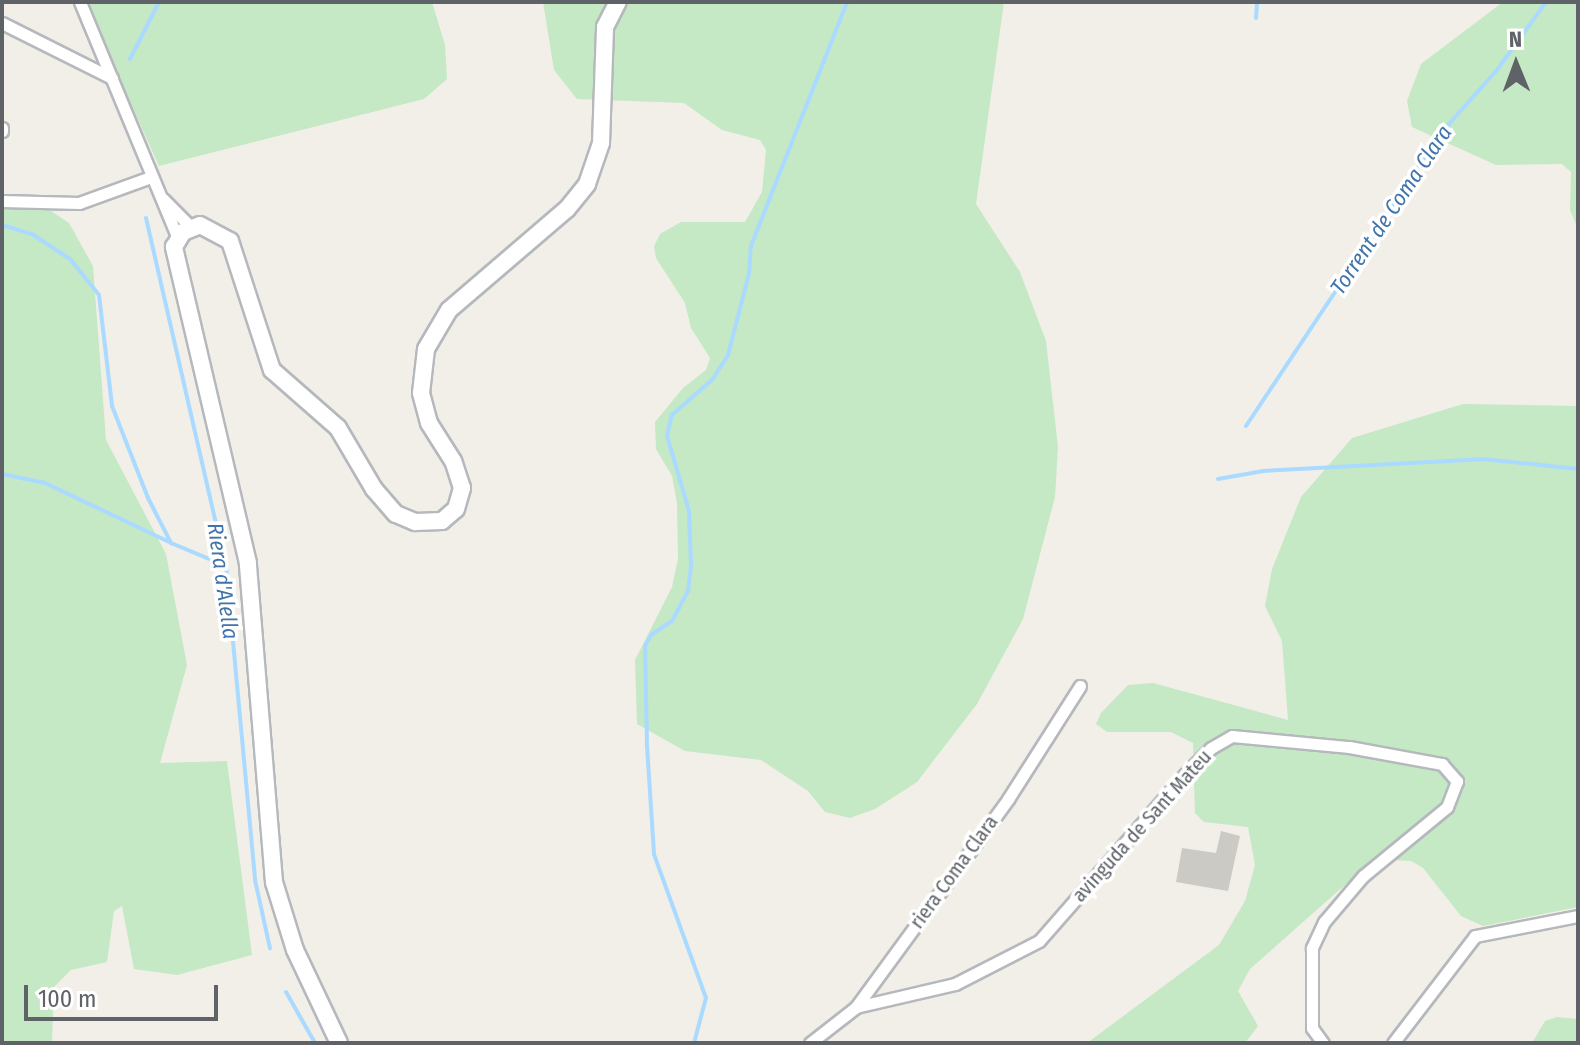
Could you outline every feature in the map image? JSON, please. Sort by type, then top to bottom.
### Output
[{"type":"main road","points":[[339,1043],[295,950],[274,882],[248,563],[177,274],[178,239],[191,227],[211,226],[230,241],[272,370],[338,428],[374,489],[396,514],[415,522],[442,521],[456,509],[462,488],[453,461],[429,423],[421,393],[426,349],[449,310],[567,209],[587,184],[601,143],[605,27],[618,2]]},
{"type":"street","points":[[80,2],[178,239]]},
{"type":"street","points":[[2,23],[112,78]]},
{"type":"street","points":[[2,201],[79,203],[151,177]]},
{"type":"street","points":[[159,196],[191,227]]},
{"type":"street","name":"riera Coma Clara","points":[[810,1043],[856,1007],[1008,799],[1080,686]]},
{"type":"street","name":"avinguda de Sant Mateu","points":[[856,1007],[955,984],[1039,941],[1187,772],[1211,748],[1232,736],[1349,747],[1442,764],[1457,781],[1447,807],[1363,876],[1324,922],[1312,948],[1312,1028],[1323,1043]]},
{"type":"street","points":[[1393,1043],[1475,936],[1578,916]]},
{"type":"green space","points":[[85,2],[432,2],[445,45],[447,79],[424,99],[159,166]]},
{"type":"green space","points":[[543,2],[1004,2],[976,204],[1020,272],[1046,341],[1058,447],[1055,497],[1023,619],[977,704],[917,782],[875,809],[850,818],[825,812],[808,791],[761,760],[685,751],[637,724],[635,660],[672,587],[678,559],[677,503],[672,476],[656,449],[655,422],[683,388],[706,370],[710,358],[691,328],[685,303],[656,258],[654,246],[660,234],[681,222],[745,222],[762,192],[766,150],[760,140],[722,130],[684,103],[577,99],[554,70]]},
{"type":"green space","points":[[1503,2],[1578,2],[1578,229],[1570,210],[1571,172],[1562,164],[1496,165],[1412,127],[1407,101],[1421,64]]},
{"type":"green space","points":[[2,205],[45,207],[69,223],[93,266],[106,440],[166,554],[187,665],[160,763],[227,761],[252,955],[177,975],[134,969],[122,906],[114,911],[107,962],[71,970],[54,987],[52,1043],[2,1043]]},
{"type":"green space","points":[[1463,404],[1578,406],[1578,907],[1483,926],[1461,916],[1423,868],[1411,861],[1387,860],[1364,868],[1250,969],[1238,991],[1258,1026],[1245,1043],[1087,1043],[1219,945],[1245,901],[1255,865],[1248,827],[1204,822],[1195,813],[1193,743],[1171,732],[1107,732],[1096,724],[1101,713],[1128,685],[1153,683],[1288,720],[1282,641],[1265,606],[1272,569],[1301,497],[1352,438]]},
{"type":"green space","points":[[1557,1017],[1578,1019],[1578,1043],[1532,1043],[1545,1021]]},
{"type":"building","points":[[1221,831],[1240,836],[1228,891],[1176,882],[1182,848],[1216,853]]},
{"type":"waterway","points":[[130,59],[159,2]]},
{"type":"waterway","points":[[694,1043],[706,998],[654,854],[647,747],[645,646],[651,635],[672,621],[688,591],[691,566],[689,511],[667,436],[672,415],[712,380],[728,355],[749,273],[751,246],[847,2]]},
{"type":"waterway","points":[[1256,18],[1257,2]]},
{"type":"waterway","name":"Torrent de Coma Clara","points":[[1246,426],[1440,134],[1497,70],[1546,2]]},
{"type":"waterway","name":"Riera d'Alella","points":[[146,218],[226,566],[255,880],[270,948]]},
{"type":"waterway","points":[[2,225],[32,234],[70,259],[99,295],[112,406],[148,498],[171,543],[226,566]]},
{"type":"waterway","points":[[1218,479],[1263,471],[1482,459],[1578,469]]},
{"type":"waterway","points":[[2,474],[45,483],[169,542]]},
{"type":"waterway","name":"Riera d'Alella","points":[[286,992],[315,1043]]}]
